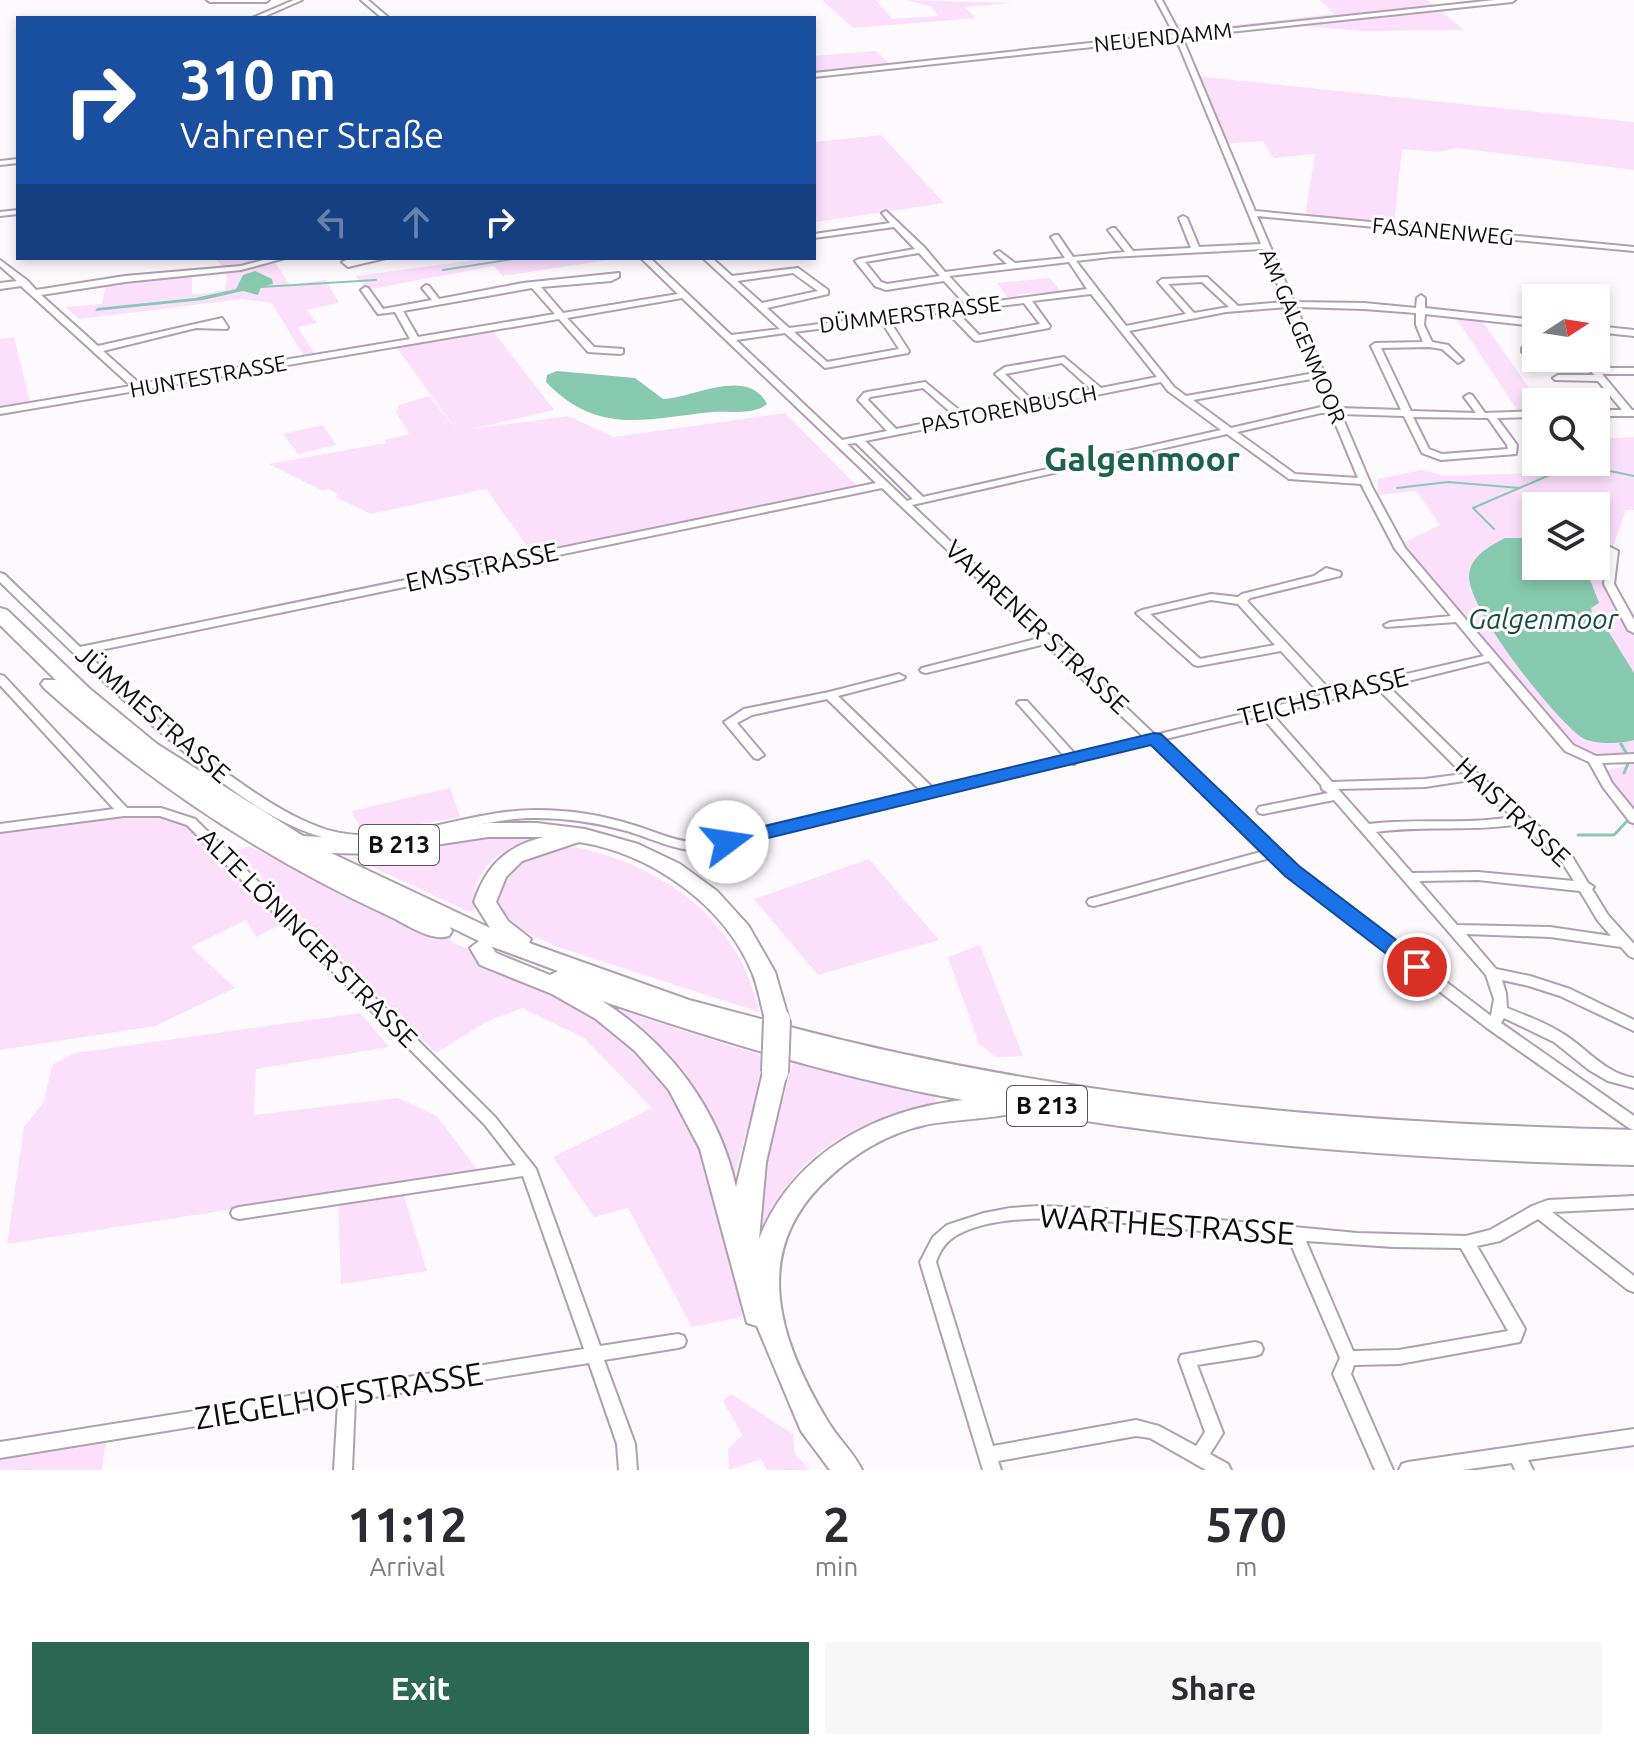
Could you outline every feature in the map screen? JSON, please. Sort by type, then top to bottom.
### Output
[{"type":"highway","name":"B 213","points":[[0,614],[81,693],[205,787],[266,826],[406,900],[573,968],[680,1004],[853,1051],[1083,1097],[1212,1116],[1378,1131],[1634,1140]]},
{"type":"highway","name":"B 213","points":[[0,633],[80,711],[182,790],[313,869],[481,948],[597,991],[748,1038],[945,1087],[1082,1112],[1210,1130],[1364,1145],[1634,1155]]},
{"type":"highway","name":"B 213","points":[[205,787],[216,788],[306,840],[330,847],[365,849],[475,832],[558,830],[605,841],[666,864],[721,906],[759,959],[772,989],[777,1020],[775,1072],[745,1207],[745,1260],[754,1307],[768,1350],[818,1432]]},
{"type":"highway","points":[[573,968],[565,958],[527,943],[500,926],[485,902],[490,882],[505,860],[523,849],[546,842],[605,841]]},
{"type":"highway","points":[[481,948],[488,959],[581,999],[610,1017],[669,1071],[703,1122],[724,1178],[734,1241],[745,1260]]},
{"type":"highway","name":"B 213","points":[[818,1432],[781,1351],[764,1289],[767,1252],[798,1191],[825,1161],[862,1136],[908,1118],[953,1109],[1004,1107],[1082,1112]]},
{"type":"highway","points":[[818,1432],[847,1470]]},
{"type":"street","points":[[210,0],[266,0]]},
{"type":"street","points":[[260,16],[299,0]]},
{"type":"street","points":[[364,0],[384,16]]},
{"type":"street","name":"AM GALGENMOOR","points":[[1159,0],[1178,36],[1365,481],[1397,544],[1569,748],[1594,760],[1607,784],[1634,819]]},
{"type":"street","name":"NEUENDAMM","points":[[816,75],[1512,0]]},
{"type":"street","points":[[886,213],[973,307]]},
{"type":"street","name":"FASANENWEG","points":[[1252,213],[1634,249]]},
{"type":"street","points":[[1183,218],[1195,248]]},
{"type":"street","points":[[816,236],[897,224]]},
{"type":"street","points":[[1112,230],[1130,253]]},
{"type":"street","points":[[1055,237],[1161,379],[1184,399],[1293,477],[1365,481]]},
{"type":"street","points":[[922,250],[859,261],[878,284],[886,287],[1068,258],[1265,246]]},
{"type":"street","points":[[999,253],[1012,265]]},
{"type":"street","points":[[36,293],[125,279],[234,269],[274,260]]},
{"type":"street","points":[[355,263],[371,260]]},
{"type":"street","name":"VAHRENER STRASSE","points":[[647,260],[1292,871],[1497,1018],[1634,1124]]},
{"type":"street","points":[[709,260],[821,363],[833,365],[905,351],[884,319]]},
{"type":"street","points":[[0,262],[139,388]]},
{"type":"street","points":[[731,279],[795,270],[825,292],[762,306]]},
{"type":"street","points":[[365,290],[381,312],[487,292],[599,278]]},
{"type":"street","points":[[1193,317],[1162,282],[1204,279],[1237,309]]},
{"type":"street","points":[[480,281],[487,292]]},
{"type":"street","points":[[0,286],[25,283]]},
{"type":"street","points":[[536,287],[591,350],[620,351]]},
{"type":"street","points":[[426,288],[436,300]]},
{"type":"street","name":"DÜMMERSTRASSE","points":[[729,338],[1093,291]]},
{"type":"street","name":"HUNTESTRASSE","points":[[0,411],[685,295]]},
{"type":"street","points":[[1421,298],[1420,325],[1429,344]]},
{"type":"street","points":[[950,310],[977,338],[1046,326],[1026,300]]},
{"type":"street","points":[[1126,329],[1237,309],[1292,305],[1351,304],[1522,322]]},
{"type":"street","points":[[398,309],[416,341]]},
{"type":"street","points":[[99,349],[139,337],[200,327]]},
{"type":"street","points":[[1610,330],[1634,333]]},
{"type":"street","points":[[1368,332],[1425,451],[1441,457],[1513,452],[1469,397]]},
{"type":"street","points":[[1375,346],[1429,344],[1445,347],[1458,360]]},
{"type":"street","points":[[1032,405],[1000,374],[1005,370],[1064,360],[1099,391]]},
{"type":"street","points":[[1558,378],[1634,371]]},
{"type":"street","points":[[1596,374],[1632,413]]},
{"type":"street","points":[[1184,399],[1319,375]]},
{"type":"street","name":"PASTORENBUSCH","points":[[840,443],[1161,379]]},
{"type":"street","points":[[893,432],[863,400],[867,395],[925,385],[963,418]]},
{"type":"street","points":[[905,504],[1228,430],[1334,410],[1522,415]]},
{"type":"street","points":[[1610,413],[1632,413]]},
{"type":"street","points":[[858,439],[920,500]]},
{"type":"street","name":"EMSSTRASSE","points":[[79,651],[885,484]]},
{"type":"street","points":[[1610,550],[1613,551],[1610,576]]},
{"type":"street","name":"JÜMMESTRASSE","points":[[0,576],[175,739],[225,778],[282,816],[320,834],[343,838],[378,838],[485,817],[532,814],[602,821],[679,846],[697,847]]},
{"type":"street","points":[[1241,601],[1246,596],[1317,579]]},
{"type":"street","points":[[1609,580],[1634,630]]},
{"type":"street","points":[[1282,647],[1198,663],[1142,613],[1211,597],[1241,601],[1328,695]]},
{"type":"street","points":[[1390,625],[1460,618]]},
{"type":"street","points":[[926,670],[1050,639]]},
{"type":"street","name":"TEICHSTRASSE","points":[[697,847],[1074,760],[1328,695],[1493,657]]},
{"type":"street","points":[[758,755],[730,722],[748,712],[899,677]]},
{"type":"street","points":[[0,678],[124,812]]},
{"type":"street","name":"HAISTRASSE","points":[[1378,683],[1473,776],[1565,856],[1621,942],[1634,953]]},
{"type":"street","points":[[830,695],[931,793]]},
{"type":"street","points":[[1023,703],[1074,760]]},
{"type":"street","points":[[1263,711],[1492,973],[1501,995],[1497,1018],[1556,1036],[1607,1076],[1620,1082],[1634,1083]]},
{"type":"street","points":[[1594,760],[1634,758]]},
{"type":"street","points":[[1263,810],[1330,791],[1473,776]]},
{"type":"street","name":"ALTE LÖNINGER STRASSE","points":[[0,828],[124,812],[161,812],[191,822],[490,1121],[528,1169],[626,1444],[628,1470]]},
{"type":"street","points":[[1366,829],[1402,824],[1475,826],[1522,820]]},
{"type":"street","points":[[1094,902],[1273,853]]},
{"type":"street","points":[[1408,877],[1478,876],[1587,887]]},
{"type":"street","points":[[1454,929],[1550,932],[1621,942]]},
{"type":"street","points":[[1492,973],[1534,980],[1571,992],[1634,1026]]},
{"type":"street","points":[[239,1213],[528,1169]]},
{"type":"street","name":"WARTHESTRASSE","points":[[990,1462],[928,1262],[932,1249],[945,1234],[967,1224],[1018,1216],[1075,1214],[1294,1233],[1466,1242],[1494,1236],[1538,1210],[1562,1205],[1634,1202]]},
{"type":"street","points":[[1538,1210],[1634,1285]]},
{"type":"street","points":[[1294,1233],[1348,1358],[1342,1374],[1384,1470]]},
{"type":"street","points":[[1348,1358],[1399,1357],[1514,1337],[1517,1329],[1466,1242]]},
{"type":"street","name":"ZIEGELHOFSTRASSE","points":[[0,1450],[678,1341]]},
{"type":"street","points":[[1199,1456],[1214,1433],[1187,1360],[1255,1349]]},
{"type":"street","points":[[343,1470],[347,1395]]},
{"type":"street","points":[[990,1462],[1136,1428],[1153,1431],[1222,1470]]},
{"type":"street","points":[[1408,1470],[1520,1462],[1634,1437]]},
{"type":"shaded area","points":[[822,0],[876,0],[892,19],[938,16],[932,7],[908,0],[1012,3],[965,7],[976,18],[853,28]]},
{"type":"shaded area","points":[[1320,0],[1427,0],[1464,30],[1361,31],[1293,25],[1238,32],[1233,29],[1181,31],[1334,14]]},
{"type":"shaded area","points":[[876,51],[890,64],[951,58],[816,74],[816,56]]},
{"type":"shaded area","points":[[1195,76],[1634,122],[1634,170],[1457,148],[1438,152],[1402,149],[1394,225],[1305,216],[1315,154],[1274,158],[1262,141],[1224,144]]},
{"type":"shaded area","points":[[881,135],[944,203],[817,222],[816,142]]},
{"type":"shaded area","points":[[217,260],[273,260],[290,285],[326,280],[339,303],[307,310],[317,323],[298,327],[316,356],[305,358],[272,303],[242,299],[79,319],[65,307],[102,304],[106,283],[192,276],[192,295],[225,290],[227,272]]},
{"type":"shaded area","points":[[475,260],[608,260],[503,276],[494,266],[371,289],[365,287],[356,276]]},
{"type":"shaded area","points":[[1050,278],[1061,292],[1018,294],[1019,297],[1008,298],[997,283]]},
{"type":"shaded area","points":[[1456,318],[1482,321],[1529,388],[1522,388],[1522,413],[1519,413]]},
{"type":"shaded area","points":[[493,331],[554,410],[472,429],[568,416],[614,437],[785,413],[856,485],[532,553],[486,489],[371,514],[335,497],[339,494],[328,489],[323,491],[269,464],[386,443],[385,440],[409,434],[396,412],[399,405],[429,396],[458,432],[396,347]]},
{"type":"shaded area","points":[[14,337],[30,402],[0,407],[0,339]]},
{"type":"shaded area","points":[[323,425],[336,445],[298,454],[283,434]]},
{"type":"shaded area","points":[[1634,437],[1634,510],[1626,510],[1612,549],[1610,566],[1610,492],[1522,492],[1522,539],[1503,541],[1487,548],[1469,577],[1489,623],[1575,731],[1603,742],[1634,740],[1634,756],[1592,758],[1579,753],[1401,544],[1440,525],[1416,491],[1377,495],[1378,479],[1421,470],[1446,476],[1522,473],[1522,476],[1610,476],[1610,438]]},
{"type":"shaded area","points":[[1590,580],[1608,580],[1634,632],[1634,673],[1590,608],[1594,589]]},
{"type":"shaded area","points":[[1634,764],[1634,829],[1592,774]]},
{"type":"shaded area","points":[[450,788],[460,817],[363,834],[352,811]]},
{"type":"shaded area","points":[[123,817],[164,817],[182,822],[282,924],[256,937],[246,920],[191,947],[235,988],[155,1026],[0,1050],[0,832]]},
{"type":"shaded area","points":[[511,835],[537,837],[512,847],[491,862],[478,881],[475,908],[470,912],[353,858],[471,840]]},
{"type":"shaded area","points":[[248,846],[576,1000],[623,1036],[696,1121],[727,1228],[742,1317],[692,1327],[628,1208],[594,1217],[553,1157],[652,1108],[584,1038],[522,1008],[486,1022],[436,1053],[236,852]]},
{"type":"shaded area","points":[[575,847],[638,867],[692,902],[715,924],[734,950],[749,979],[759,1012],[555,946],[516,927],[497,904],[507,877],[514,868],[534,856]]},
{"type":"shaded area","points":[[869,859],[939,940],[818,975],[754,899]]},
{"type":"shaded area","points":[[980,945],[1023,1056],[997,1057],[979,1044],[948,957]]},
{"type":"shaded area","points":[[616,1009],[760,1055],[761,1079],[734,1177]]},
{"type":"shaded area","points":[[360,1013],[389,1047],[256,1069],[254,1115],[398,1098],[437,1116],[478,1171],[7,1244],[24,1127],[44,1102],[52,1065],[75,1053]]},
{"type":"shaded area","points":[[793,1063],[932,1094],[936,1099],[932,1105],[877,1121],[830,1144],[792,1180],[765,1230],[757,1230],[756,1201]]},
{"type":"shaded area","points":[[403,1193],[427,1271],[341,1284],[338,1202]]},
{"type":"shaded area","points":[[731,1394],[793,1434],[795,1454],[810,1470],[767,1470],[761,1459],[729,1470],[728,1449],[742,1435],[723,1401]]},
{"type":"shaded area","points":[[106,1438],[102,1470],[0,1470],[0,1455]]},
{"type":"water","points":[[255,271],[272,279],[273,284],[261,287],[258,295],[243,291],[203,300],[95,311],[97,308],[195,298],[236,289],[243,275]]},
{"type":"water","points":[[557,371],[635,378],[663,399],[719,387],[747,387],[758,393],[767,404],[748,411],[645,420],[605,417],[585,411],[546,382],[547,375]]},
{"type":"water","name":"Galgenmoor","points":[[1505,538],[1522,538],[1522,580],[1590,580],[1599,603],[1591,608],[1592,614],[1599,616],[1634,673],[1634,740],[1607,743],[1581,737],[1514,662],[1472,592],[1470,569],[1487,548]]},
{"type":"waterway","points":[[443,270],[506,260]]},
{"type":"waterway","points":[[261,287],[376,280]]},
{"type":"waterway","points":[[1520,488],[1566,468],[1586,466],[1634,476]]},
{"type":"waterway","points":[[1397,488],[1448,482],[1520,488]]},
{"type":"waterway","points":[[1494,529],[1473,508],[1520,488]]},
{"type":"waterway","points":[[1621,744],[1630,759],[1624,773]]},
{"type":"waterway","points":[[1578,835],[1614,835],[1628,820]]},
{"type":"district","name":"Galgenmoor","points":[[1142,459]]},
{"type":"route","points":[[727,842],[1074,760],[1154,738],[1292,871],[1417,967]]}]
